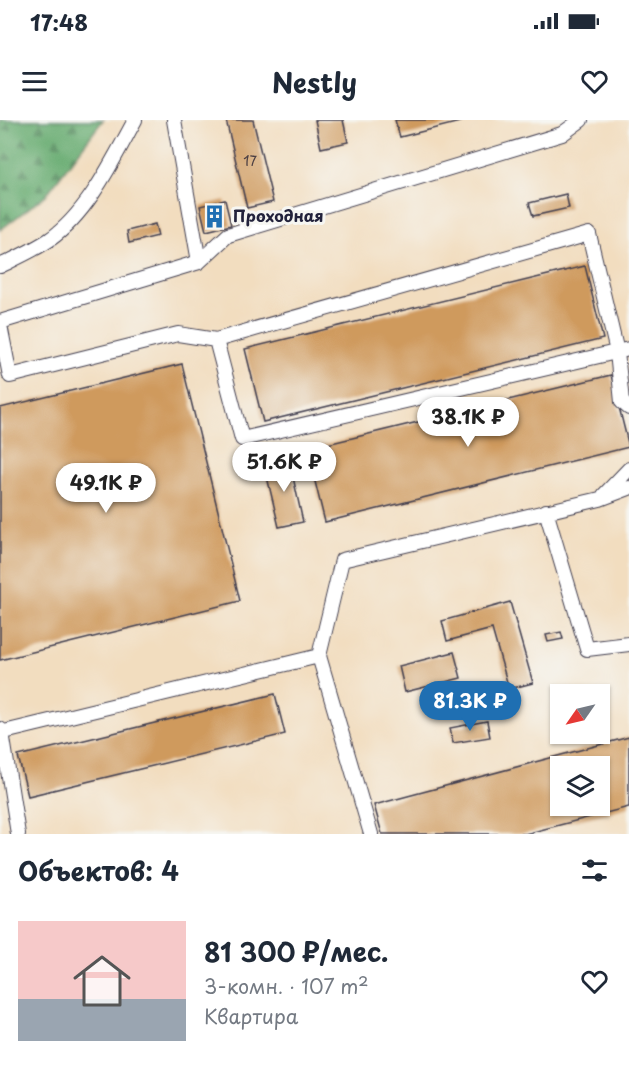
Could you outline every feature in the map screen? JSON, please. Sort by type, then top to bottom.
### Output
[{"type":"street","points":[[0,266],[50,239],[84,206],[135,120]]},
{"type":"street","points":[[174,120],[199,262]]},
{"type":"street","points":[[580,120],[228,235],[199,262],[0,323],[5,377],[178,334],[216,340],[589,234],[623,350],[622,402],[629,408]]},
{"type":"street","points":[[216,340],[242,439],[623,350]]},
{"type":"street","points":[[600,499],[629,468]]},
{"type":"street","points":[[372,834],[319,656],[342,560],[600,499],[629,488]]},
{"type":"street","points":[[546,511],[587,650],[629,644]]},
{"type":"street","points":[[18,834],[1,731],[319,656]]},
{"type":"green space","points":[[0,120],[103,120],[46,195],[0,230]]},
{"type":"building","points":[[226,120],[253,120],[273,202],[247,208]]},
{"type":"building","points":[[315,120],[343,120],[348,142],[321,148]]},
{"type":"building","points":[[395,120],[464,120],[464,121],[400,137]]},
{"type":"building","points":[[566,194],[569,208],[533,216],[529,203]]},
{"type":"building","name":"Проходная","points":[[225,200],[231,225],[206,231],[200,206]]},
{"type":"building","points":[[155,224],[158,236],[129,243],[127,231]]},
{"type":"building","points":[[585,266],[603,339],[263,422],[245,349]]},
{"type":"building","points":[[182,364],[240,601],[0,660],[0,408]]},
{"type":"building","points":[[611,375],[629,447],[325,522],[307,449]]},
{"type":"building","points":[[289,459],[303,522],[279,527],[264,464]]},
{"type":"building","points":[[510,602],[533,683],[509,689],[492,629],[447,641],[442,621]]},
{"type":"building","points":[[561,632],[563,639],[548,642],[546,635]]},
{"type":"building","points":[[454,652],[461,678],[405,692],[399,666]]},
{"type":"building","points":[[275,694],[285,734],[28,796],[18,756]]},
{"type":"building","points":[[487,721],[490,737],[453,743],[450,728]]},
{"type":"building","points":[[629,737],[629,807],[610,812],[610,756],[558,756],[610,744],[610,742]]},
{"type":"building","points":[[550,758],[550,816],[594,816],[525,834],[382,834],[374,805]]},
{"type":"place","name":"Проходная","points":[[215,216]]}]
